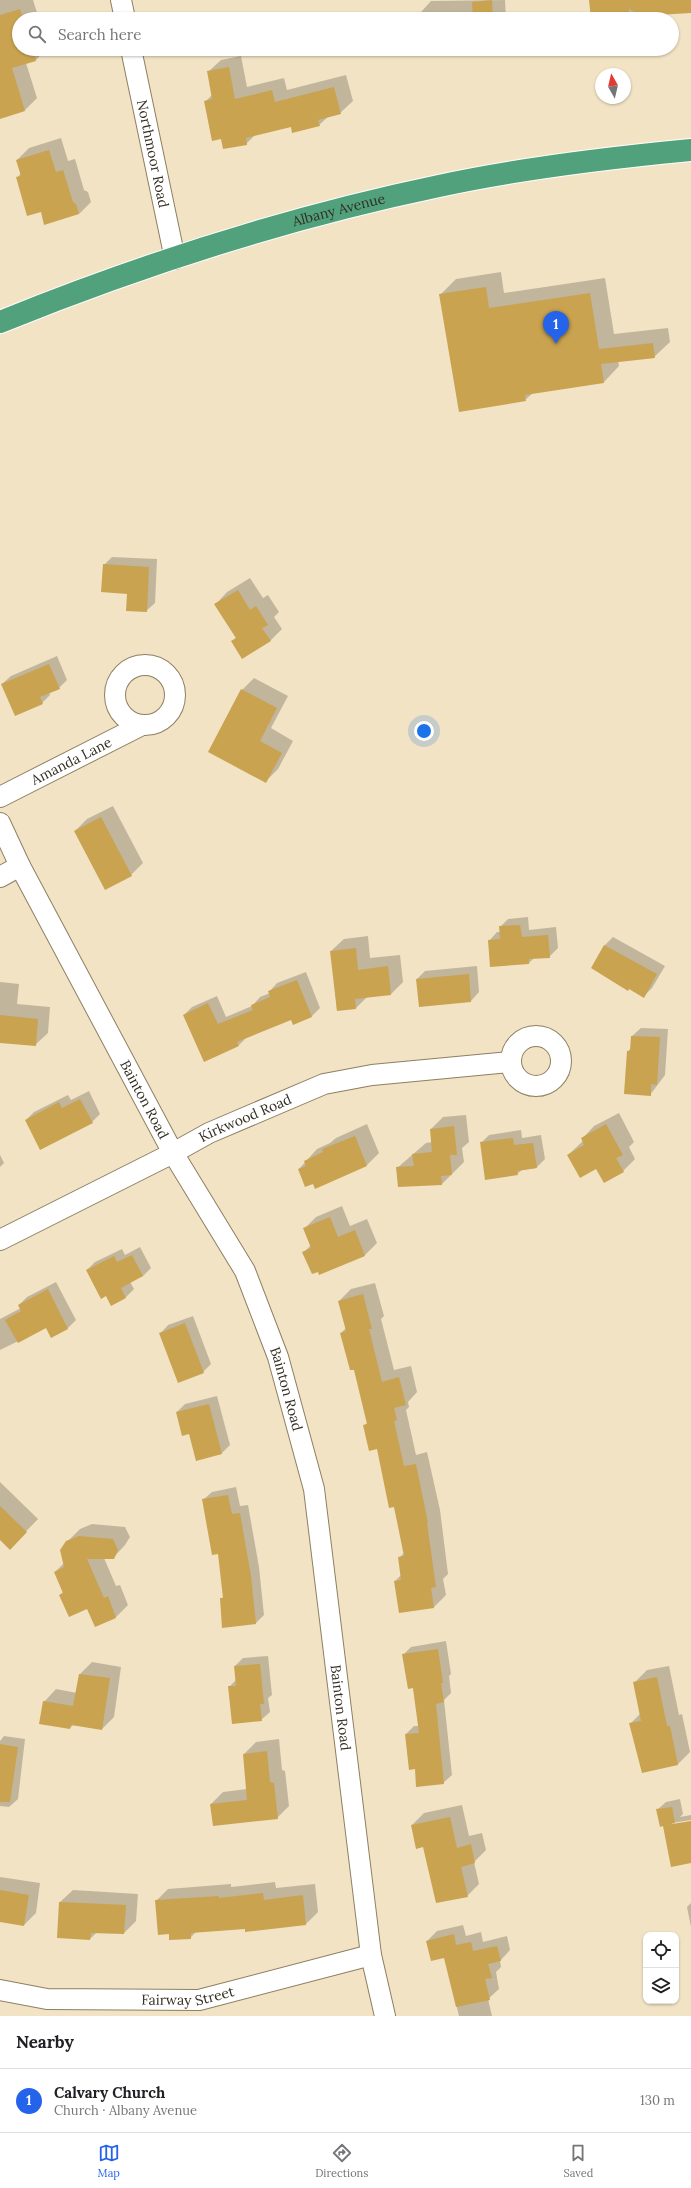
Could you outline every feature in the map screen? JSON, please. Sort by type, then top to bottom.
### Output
[{"type":"highway","name":"Albany Avenue","points":[[0,322],[175,259],[253,234],[332,212],[440,186],[542,168],[691,150]]},
{"type":"street","points":[[121,0],[124,12]]},
{"type":"street","name":"Northmoor Road","points":[[132,56],[175,259]]},
{"type":"street","name":"Amanda Lane","points":[[0,797],[142,725]]},
{"type":"street","name":"Bainton Road","points":[[0,823],[20,866],[173,1153],[245,1271],[278,1357],[314,1488],[371,1955],[385,2016]]},
{"type":"street","points":[[0,877],[20,866]]},
{"type":"street","name":"Kirkwood Road","points":[[0,1240],[173,1153],[209,1133],[324,1084],[372,1075],[510,1062]]},
{"type":"street","name":"Fairway Street","points":[[0,1990],[47,1999],[199,2000],[371,1955]]},
{"type":"building","points":[[492,0],[493,12],[473,12],[472,2]]},
{"type":"building","points":[[589,0],[691,0],[691,13],[635,12],[629,9],[629,12],[590,12]]},
{"type":"building","points":[[20,9],[21,12],[12,12],[12,56],[35,56],[36,61],[12,68],[25,111],[0,119],[0,15]]},
{"type":"building","points":[[229,67],[235,99],[272,90],[275,102],[334,87],[341,114],[318,120],[320,126],[292,133],[291,127],[246,138],[247,145],[223,149],[221,139],[212,141],[204,101],[212,99],[207,71]]},
{"type":"building","points":[[49,150],[56,172],[63,170],[73,202],[76,204],[79,214],[44,225],[41,212],[27,216],[16,177],[21,176],[16,160]]},
{"type":"building","points":[[486,287],[489,308],[590,293],[599,349],[653,343],[655,358],[601,364],[604,383],[525,395],[526,401],[459,412],[439,294]]},
{"type":"building","points":[[103,564],[149,567],[147,612],[126,611],[127,594],[101,592]]},
{"type":"building","points":[[238,590],[250,610],[256,606],[268,625],[262,628],[271,641],[242,659],[231,641],[236,638],[214,604]]},
{"type":"building","points":[[49,664],[60,689],[40,697],[43,704],[15,716],[1,684]]},
{"type":"building","points":[[241,689],[277,708],[260,741],[282,753],[266,783],[208,752]]},
{"type":"building","points":[[101,817],[132,876],[105,890],[74,831]]},
{"type":"building","points":[[520,925],[522,937],[548,935],[550,958],[529,959],[529,964],[490,967],[488,940],[500,939],[499,926]]},
{"type":"building","points":[[604,945],[657,974],[644,998],[629,989],[628,991],[591,968]]},
{"type":"building","points":[[356,948],[358,970],[388,966],[391,995],[355,999],[356,1009],[337,1011],[330,951]]},
{"type":"building","points":[[469,974],[471,1002],[419,1007],[416,979]]},
{"type":"building","points":[[297,980],[312,1017],[293,1025],[291,1020],[237,1042],[239,1046],[204,1062],[183,1015],[208,1003],[218,1024],[253,1010],[251,1005],[270,997],[268,991]]},
{"type":"building","points":[[0,1015],[38,1019],[36,1046],[0,1043]]},
{"type":"building","points":[[631,1036],[660,1037],[657,1085],[651,1084],[651,1096],[624,1094],[627,1051],[630,1051]]},
{"type":"building","points":[[80,1099],[93,1123],[40,1150],[25,1120],[59,1102],[62,1108]]},
{"type":"building","points":[[606,1124],[623,1155],[616,1158],[624,1172],[604,1183],[596,1169],[580,1178],[567,1155],[584,1145],[581,1138]]},
{"type":"building","points":[[454,1126],[457,1155],[450,1155],[452,1175],[441,1176],[442,1185],[398,1187],[396,1167],[414,1166],[412,1154],[432,1152],[430,1129]]},
{"type":"building","points":[[355,1136],[367,1166],[315,1189],[313,1184],[305,1187],[298,1169],[306,1166],[304,1161],[323,1152],[322,1149]]},
{"type":"building","points":[[513,1138],[514,1145],[533,1143],[537,1168],[517,1171],[518,1175],[485,1180],[480,1142]]},
{"type":"building","points":[[330,1217],[338,1237],[355,1230],[365,1256],[319,1275],[318,1272],[312,1274],[302,1252],[311,1248],[303,1228]]},
{"type":"building","points":[[132,1255],[143,1276],[121,1288],[126,1298],[111,1306],[106,1296],[101,1299],[86,1270],[114,1256],[117,1262]]},
{"type":"building","points":[[48,1289],[68,1329],[51,1338],[46,1328],[18,1343],[5,1320],[21,1311],[18,1305]]},
{"type":"building","points":[[363,1294],[372,1329],[369,1329],[382,1382],[399,1377],[406,1405],[394,1408],[397,1420],[394,1421],[404,1466],[416,1464],[428,1523],[436,1587],[431,1588],[434,1608],[399,1613],[394,1581],[401,1580],[398,1557],[404,1556],[394,1507],[389,1508],[377,1449],[369,1451],[363,1425],[367,1424],[354,1370],[350,1370],[340,1333],[346,1331],[338,1301]]},
{"type":"building","points":[[185,1323],[204,1373],[178,1383],[159,1333]]},
{"type":"building","points":[[209,1404],[222,1454],[196,1461],[189,1434],[182,1436],[176,1412]]},
{"type":"building","points":[[228,1495],[232,1514],[240,1513],[251,1576],[256,1624],[222,1628],[220,1598],[223,1598],[218,1554],[212,1555],[202,1499]]},
{"type":"building","points":[[0,1506],[27,1532],[10,1550],[0,1540]]},
{"type":"building","points":[[79,1536],[113,1539],[118,1550],[114,1559],[87,1559],[104,1598],[108,1596],[116,1618],[95,1627],[87,1609],[69,1617],[59,1595],[63,1593],[54,1572],[64,1567],[60,1550],[66,1541]]},
{"type":"building","points":[[438,1649],[444,1702],[436,1704],[444,1784],[416,1787],[415,1769],[409,1770],[405,1734],[419,1733],[413,1688],[408,1689],[402,1654]]},
{"type":"building","points":[[260,1664],[264,1704],[260,1704],[262,1721],[232,1724],[228,1686],[236,1686],[234,1666]]},
{"type":"building","points":[[79,1674],[110,1678],[102,1730],[71,1725],[70,1729],[39,1724],[43,1701],[73,1706]]},
{"type":"building","points":[[657,1677],[667,1726],[670,1726],[678,1765],[642,1773],[629,1723],[641,1721],[633,1682]]},
{"type":"building","points":[[0,1744],[18,1747],[10,1802],[0,1802]]},
{"type":"building","points":[[267,1751],[270,1782],[274,1783],[278,1819],[213,1826],[210,1804],[247,1800],[243,1754]]},
{"type":"building","points":[[672,1807],[675,1823],[666,1825],[691,1821],[691,1863],[671,1867],[663,1826],[660,1827],[656,1809]]},
{"type":"building","points":[[450,1817],[457,1848],[471,1844],[475,1863],[461,1867],[468,1897],[436,1903],[423,1847],[416,1849],[411,1825]]},
{"type":"building","points":[[0,1890],[29,1895],[24,1926],[0,1922]]},
{"type":"building","points":[[263,1893],[264,1900],[303,1895],[306,1925],[245,1932],[245,1929],[191,1933],[191,1939],[169,1940],[169,1934],[158,1935],[155,1900],[219,1896],[219,1898]]},
{"type":"building","points":[[59,1902],[126,1905],[124,1934],[91,1933],[90,1940],[57,1938]]},
{"type":"building","points":[[454,1934],[456,1945],[471,1942],[473,1951],[497,1946],[501,1961],[488,1964],[492,1978],[485,1979],[490,2000],[456,2007],[444,1958],[431,1961],[426,1941]]},
{"type":"place","name":"Calvary Church","points":[[556,344]]}]
